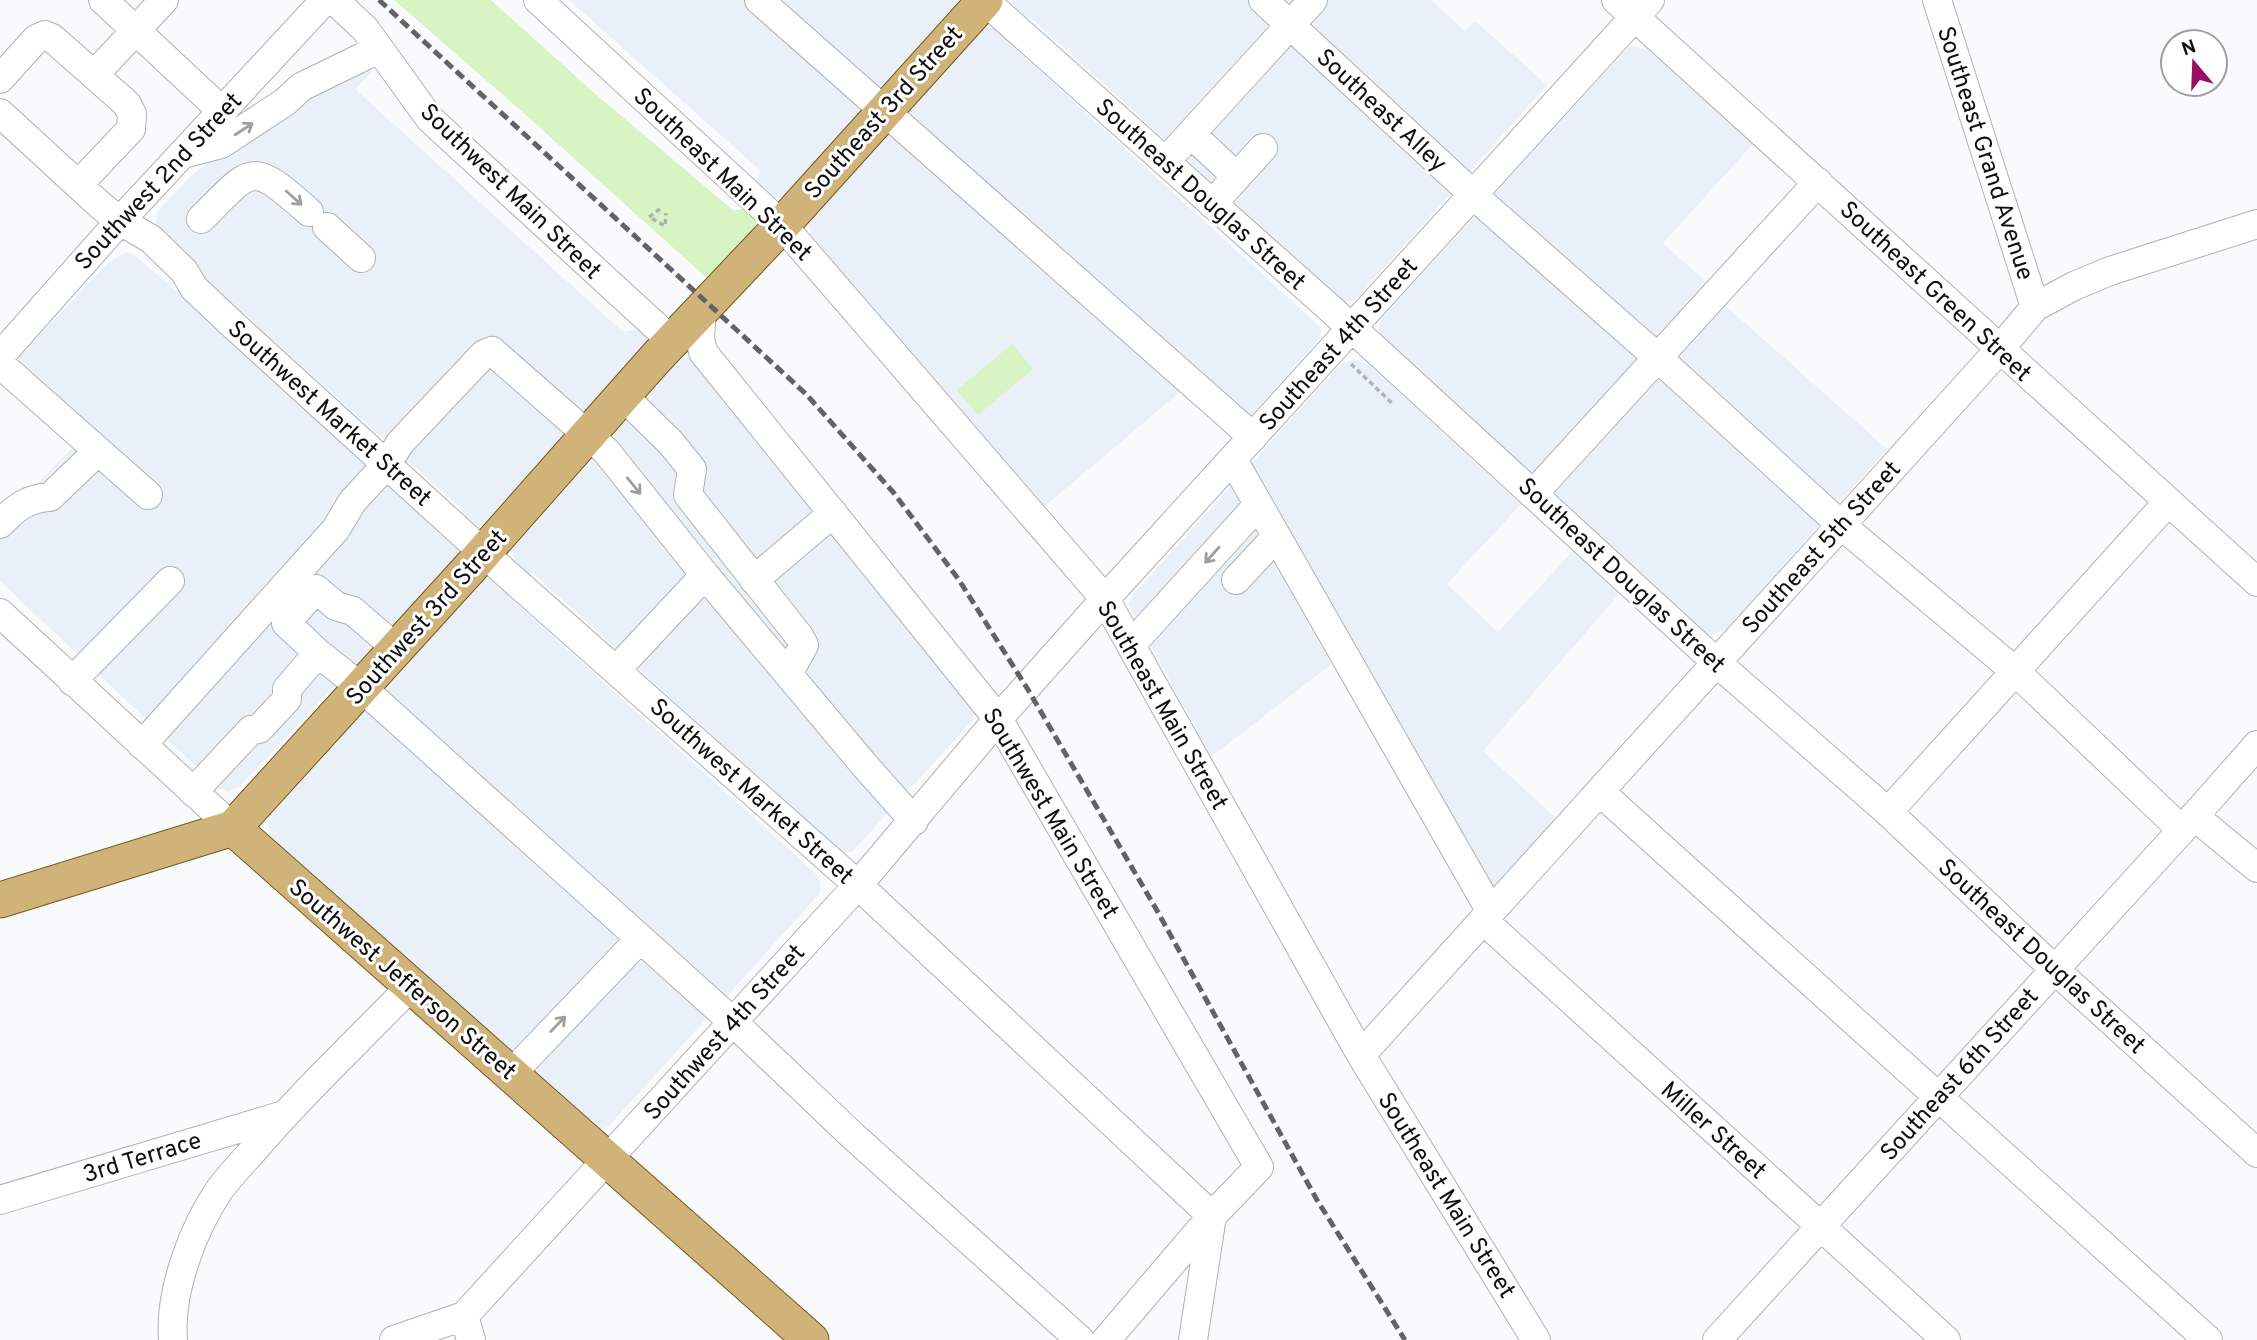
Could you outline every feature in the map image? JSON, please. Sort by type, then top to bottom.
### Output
[{"type":"main road","name":"Southeast 3rd Street","points":[[782,225],[984,0]]},
{"type":"main road","name":"Southwest 3rd Street","points":[[233,828],[623,396],[677,350],[702,309],[782,225]]},
{"type":"main road","points":[[0,900],[233,828]]},
{"type":"main road","name":"Southwest Jefferson Street","points":[[233,828],[811,1340]]},
{"type":"street","points":[[103,0],[222,111]]},
{"type":"street","points":[[94,75],[164,0]]},
{"type":"street","name":"Southeast Main Street","points":[[538,0],[782,225],[1105,599],[1361,1055],[1536,1340]]},
{"type":"street","points":[[759,0],[1253,437]]},
{"type":"street","name":"Southeast Douglas Street","points":[[984,0],[1352,328],[1717,663],[1888,812],[2054,969],[2257,1153]]},
{"type":"street","name":"Southeast Alley","points":[[1263,0],[1474,195],[1841,525],[2015,671],[2188,823],[2257,868]]},
{"type":"street","points":[[1165,162],[1313,0]]},
{"type":"street","name":"Southeast Grand Avenue","points":[[1937,0],[2035,307]]},
{"type":"street","name":"Southwest Main Street","points":[[326,3],[372,39],[430,119],[677,350],[833,513],[998,719],[1259,1167],[1212,1216]]},
{"type":"street","name":"Southwest 2nd Street","points":[[0,356],[120,221],[326,3]]},
{"type":"street","name":"Southeast Green Street","points":[[1633,6],[1999,350],[2257,582]]},
{"type":"street","name":"Southeast 4th Street","points":[[1027,688],[1474,195],[1633,6]]},
{"type":"street","points":[[0,79],[36,38],[45,35],[52,38],[127,104],[132,114],[131,130],[78,185]]},
{"type":"street","points":[[182,154],[221,144],[372,39]]},
{"type":"street","points":[[263,67],[278,85],[301,87]]},
{"type":"street","name":"Southwest Market Street","points":[[0,113],[120,221],[151,239],[184,271],[194,288],[484,553],[858,885],[1212,1216]]},
{"type":"street","points":[[1191,134],[1237,177]]},
{"type":"street","points":[[1212,204],[1264,148]]},
{"type":"street","points":[[201,219],[238,181],[261,175],[275,182],[361,258]]},
{"type":"street","points":[[1534,493],[1818,182]]},
{"type":"street","name":"Southeast 5th Street","points":[[1361,1055],[2035,307],[2110,271],[2257,224]]},
{"type":"street","points":[[142,745],[336,529],[352,502],[387,464],[400,443],[484,354],[492,351],[606,451],[705,575],[914,821]]},
{"type":"street","points":[[0,364],[148,495]]},
{"type":"street","points":[[623,396],[671,443],[692,469],[688,495],[799,636],[804,645],[788,674]]},
{"type":"street","points":[[0,524],[14,509],[35,498],[50,497],[98,451]]},
{"type":"street","name":"Miller Street","points":[[1233,460],[1486,915],[1946,1340]]},
{"type":"street","points":[[1888,812],[2168,502]]},
{"type":"street","points":[[1131,645],[1258,505]]},
{"type":"street","points":[[754,580],[833,513]]},
{"type":"street","points":[[1236,580],[1276,537]]},
{"type":"street","points":[[616,670],[705,575]]},
{"type":"street","points":[[72,681],[170,581]]},
{"type":"street","points":[[397,649],[353,611],[336,606],[316,589],[286,623],[733,1021],[853,1136],[1080,1340]]},
{"type":"street","name":"Southwest Jefferson Street","points":[[0,613],[233,828]]},
{"type":"street","points":[[193,792],[252,725],[259,729],[287,699],[280,693],[318,653]]},
{"type":"street","name":"Southwest 4th Street","points":[[394,1340],[467,1328],[607,1159],[858,885],[1027,688]]},
{"type":"street","name":"Southeast 6th Street","points":[[1717,1340],[2257,745]]},
{"type":"street","points":[[1600,792],[2208,1340]]},
{"type":"street","points":[[511,1074],[640,939]]},
{"type":"street","points":[[173,1340],[175,1301],[186,1258],[220,1190],[311,1085],[410,987]]},
{"type":"street","name":"3rd Terrace","points":[[0,1200],[284,1115]]},
{"type":"street","points":[[1106,1340],[1212,1216]]},
{"type":"street","points":[[1193,1340],[1212,1216]]},
{"type":"path","points":[[660,209],[649,217],[666,226],[666,213]]},
{"type":"path","points":[[1349,363],[1394,405]]},
{"type":"shaded area","points":[[569,0],[958,2],[957,7],[786,196],[781,197],[769,195],[757,183],[761,171]]},
{"type":"shaded area","points":[[1012,0],[1431,0],[1465,31],[1475,21],[1547,85],[1355,300],[1349,302],[1343,301],[1031,18],[1023,18]]},
{"type":"shaded area","points":[[988,26],[1006,34],[1008,42],[1319,326],[1322,332],[1243,424],[1193,381],[1045,506],[812,237],[808,221],[984,27]]},
{"type":"shaded area","points":[[1631,47],[1648,50],[1753,144],[1663,243],[1714,289],[1719,300],[1887,449],[1726,629],[1711,635],[1705,634],[1380,335],[1379,329],[1382,318]]},
{"type":"shaded area","points":[[370,67],[371,73],[355,89],[623,332],[642,328],[648,344],[490,524],[477,526],[462,516],[461,508],[160,239],[155,228],[158,211],[209,161],[282,110]]},
{"type":"shaded area","points":[[127,252],[134,255],[273,373],[459,548],[457,557],[239,787],[227,792],[219,788],[0,581],[0,521],[77,443],[4,373],[110,261]]},
{"type":"shaded area","points":[[688,357],[697,362],[977,710],[973,720],[852,852],[838,849],[533,573],[525,573],[514,558],[511,547],[521,531],[532,527],[664,378],[662,372],[669,364]]},
{"type":"shaded area","points":[[1355,359],[1369,365],[1521,504],[1447,584],[1498,632],[1573,551],[1620,593],[1483,751],[1558,820],[1490,899],[1346,653],[1211,757],[1129,605],[1134,594],[1341,364]]},
{"type":"shaded area","points":[[487,578],[497,578],[510,589],[509,597],[816,874],[820,882],[820,893],[609,1126],[598,1131],[276,844],[269,832],[268,818],[274,807]]},
{"type":"green space","points":[[394,0],[491,0],[593,92],[734,211],[750,206],[756,217],[755,229],[709,280]]},
{"type":"green space","points":[[1012,344],[1033,369],[978,415],[957,390]]},
{"type":"railway","points":[[379,0],[806,394],[893,492],[959,580],[1027,688],[1155,907],[1317,1200],[1405,1340]]}]
